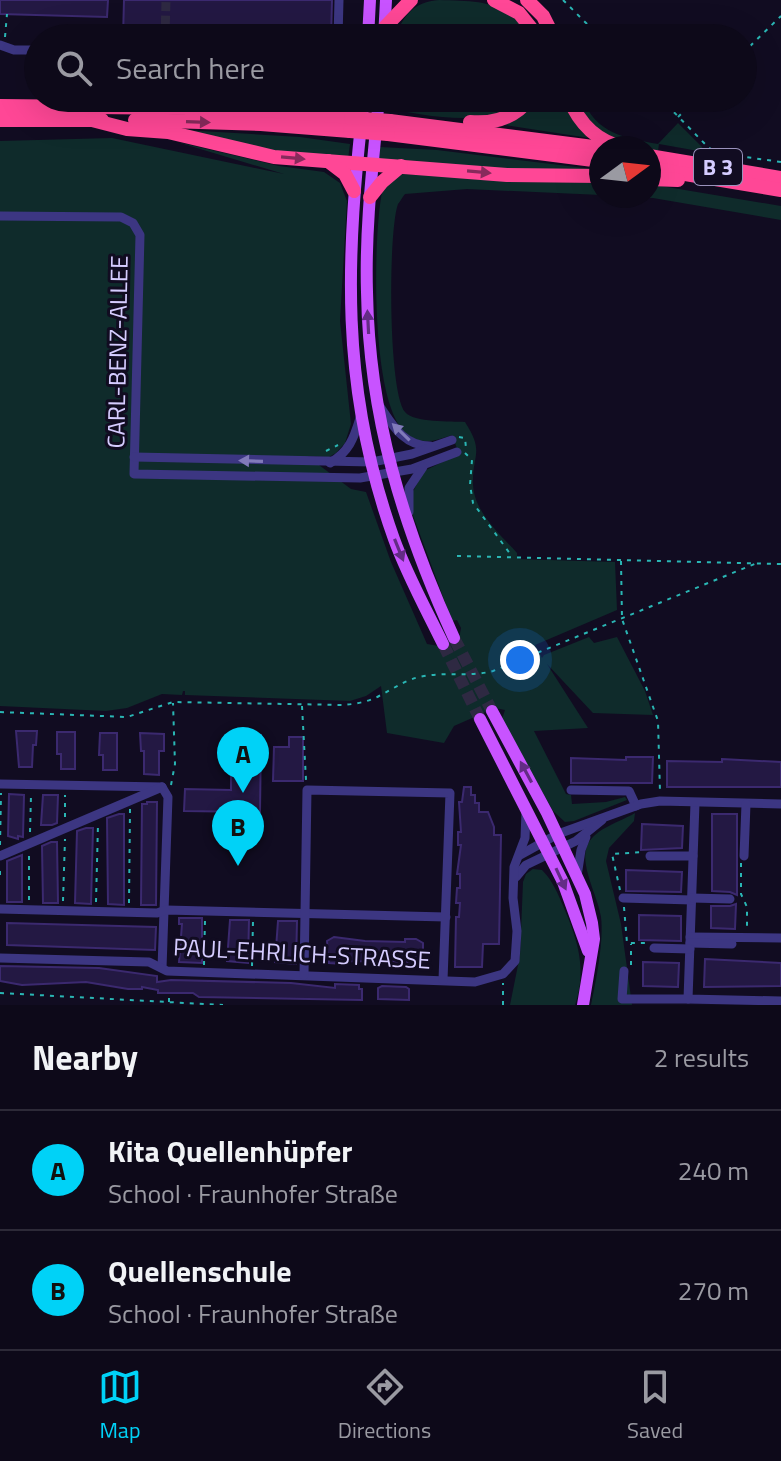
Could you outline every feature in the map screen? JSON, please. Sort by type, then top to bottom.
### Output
[{"type":"highway","points":[[392,24],[411,0]]},
{"type":"highway","points":[[494,0],[519,13],[530,24]]},
{"type":"highway","points":[[527,0],[547,24]]},
{"type":"highway","points":[[0,106],[24,106]]},
{"type":"highway","points":[[228,112],[350,124]]},
{"type":"highway","points":[[392,126],[422,118],[485,123],[514,112]]},
{"type":"highway","points":[[575,112],[597,136]]},
{"type":"highway","points":[[0,120],[350,124],[589,147]]},
{"type":"highway","points":[[92,120],[127,129],[168,132],[260,155],[507,175],[589,176]]},
{"type":"highway","points":[[392,126],[589,159]]},
{"type":"highway","points":[[327,161],[345,174],[354,191]]},
{"type":"highway","name":"B 3","points":[[661,161],[781,178]]},
{"type":"highway","name":"B 3","points":[[661,163],[698,176],[781,190]]},
{"type":"highway","points":[[370,197],[401,166]]},
{"type":"highway","points":[[661,180],[698,176]]},
{"type":"main road","points":[[369,24],[370,0]]},
{"type":"main road","points":[[385,24],[386,0]]},
{"type":"main road","points":[[362,112],[354,191],[349,303],[361,414],[375,476],[395,541],[449,641],[390,467],[376,400],[367,293],[370,197],[378,112]]},
{"type":"main road","points":[[492,711],[558,834],[577,876],[592,923],[594,939],[583,1005]]},
{"type":"main road","points":[[480,719],[549,854],[584,933],[590,960]]},
{"type":"street","points":[[338,24],[339,0]]},
{"type":"street","points":[[1,46],[24,50]]},
{"type":"street","name":"CARL-BENZ-ALLEE","points":[[0,216],[121,217],[133,223],[140,235],[134,474],[375,476]]},
{"type":"street","points":[[376,400],[403,438],[424,446],[437,446]]},
{"type":"street","points":[[329,463],[341,456],[352,443],[361,414]]},
{"type":"street","points":[[375,476],[452,440]]},
{"type":"street","points":[[134,457],[372,462],[390,467],[425,465],[457,452]]},
{"type":"street","points":[[411,535],[409,488],[425,465]]},
{"type":"street","points":[[1,784],[162,787]]},
{"type":"street","points":[[162,787],[168,797],[162,968]]},
{"type":"street","points":[[0,856],[162,787]]},
{"type":"street","points":[[304,975],[307,790],[450,793],[443,980]]},
{"type":"street","points":[[571,790],[629,791],[636,806]]},
{"type":"street","points":[[520,855],[558,834],[636,806],[660,801],[781,804]]},
{"type":"street","points":[[688,999],[695,803]]},
{"type":"street","points":[[744,856],[746,804]]},
{"type":"street","points":[[503,974],[515,961],[514,867],[526,832],[525,805]]},
{"type":"street","points":[[514,880],[526,865],[589,833],[602,820]]},
{"type":"street","points":[[577,876],[581,850],[589,833]]},
{"type":"street","points":[[649,854],[693,856]]},
{"type":"street","points":[[623,898],[730,899]]},
{"type":"street","name":"PAUL-EHRLICH-STRASSE","points":[[1,907],[65,905],[131,907],[157,913],[166,910],[205,910],[446,917]]},
{"type":"street","points":[[654,948],[746,937],[781,938]]},
{"type":"street","points":[[690,943],[732,944]]},
{"type":"street","name":"PAUL-EHRLICH-STRASSE","points":[[0,958],[149,962],[167,971],[475,982],[503,974]]},
{"type":"street","points":[[624,971],[622,999],[781,1001]]},
{"type":"path","points":[[563,0],[587,24]]},
{"type":"path","points":[[1,46],[6,36],[7,14]]},
{"type":"path","points":[[757,39],[781,16]]},
{"type":"path","points":[[673,112],[717,153],[781,162]]},
{"type":"path","points":[[678,117],[683,112]]},
{"type":"path","points":[[452,440],[462,437],[467,442],[466,448],[457,452]]},
{"type":"path","points":[[325,452],[344,440],[352,443]]},
{"type":"path","points":[[457,452],[464,453],[472,460],[470,485],[478,512],[512,556]]},
{"type":"path","points":[[457,556],[781,564]]},
{"type":"path","points":[[621,560],[622,619],[658,721],[660,801]]},
{"type":"path","points":[[0,712],[127,717],[173,702],[343,705],[364,702],[400,683],[426,675],[484,674],[757,563]]},
{"type":"path","points":[[168,797],[175,764],[173,702]]},
{"type":"path","points":[[302,705],[307,790]]},
{"type":"path","points":[[0,845],[1,784]]},
{"type":"path","points":[[65,785],[65,905]]},
{"type":"path","points":[[130,802],[131,907]]},
{"type":"path","points":[[95,905],[98,816]]},
{"type":"path","points":[[624,971],[631,965],[629,943],[623,898],[612,854],[649,854]]},
{"type":"path","points":[[744,856],[741,858],[741,894],[747,907],[746,937]]},
{"type":"path","points":[[203,972],[205,910]]},
{"type":"path","points":[[252,973],[253,911]]},
{"type":"path","points":[[503,974],[503,1005]]},
{"type":"path","points":[[0,993],[223,1005]]},
{"type":"path","points":[[169,993],[169,1003]]},
{"type":"green space","points":[[430,1],[481,3],[503,10],[522,24],[402,24],[411,11]]},
{"type":"green space","points":[[408,112],[499,112],[477,118]]},
{"type":"green space","points":[[515,112],[569,112],[589,138],[498,124]]},
{"type":"green space","points":[[582,112],[589,112],[603,127],[625,136],[606,136]]},
{"type":"green space","points":[[678,123],[704,152],[661,144],[661,141]]},
{"type":"green space","points":[[183,130],[300,137],[350,144],[348,159],[274,151]]},
{"type":"green space","points":[[112,138],[284,174],[177,142],[279,166],[324,172],[340,183],[347,201],[340,321],[351,424],[345,443],[336,453],[329,457],[307,456],[351,489],[366,492],[391,562],[427,644],[439,646],[459,639],[461,628],[457,620],[452,621],[412,513],[411,495],[424,471],[459,454],[452,435],[423,441],[406,433],[394,416],[386,389],[380,356],[376,280],[382,192],[386,184],[402,174],[589,182],[589,194],[467,189],[405,194],[398,204],[392,245],[393,345],[399,398],[405,412],[424,420],[465,422],[471,432],[476,447],[474,494],[489,522],[517,553],[517,559],[615,562],[617,610],[535,645],[542,658],[589,637],[594,643],[617,637],[645,691],[653,715],[593,713],[547,664],[588,728],[534,731],[566,794],[571,795],[572,804],[606,802],[625,797],[627,800],[565,822],[553,811],[502,719],[505,710],[495,708],[454,726],[444,743],[387,733],[381,686],[366,696],[350,701],[185,695],[183,691],[182,695],[162,694],[127,708],[106,711],[0,706],[0,141]]},
{"type":"green space","points":[[380,147],[437,150],[589,170],[515,171],[379,161]]},
{"type":"green space","points":[[661,186],[781,206],[781,220],[661,199]]},
{"type":"green space","points":[[635,813],[634,821],[609,848],[606,861],[621,924],[632,1005],[591,1005],[602,927],[587,870],[586,852],[588,844],[597,834]]},
{"type":"green space","points":[[533,869],[542,870],[552,883],[573,932],[580,968],[575,1005],[510,1005],[520,955],[523,882],[526,874]]},
{"type":"building","points":[[0,0],[108,0],[107,17],[0,14]]},
{"type":"building","points":[[124,0],[332,0],[331,24],[123,24]]},
{"type":"building","points":[[16,731],[37,731],[32,767],[19,767]]},
{"type":"building","points":[[57,732],[75,732],[75,769],[61,769]]},
{"type":"building","points":[[100,733],[117,733],[117,770],[103,770],[103,755],[99,755]]},
{"type":"building","points":[[140,733],[164,734],[164,751],[159,751],[159,775],[144,774]]},
{"type":"building","points":[[231,734],[261,735],[260,812],[184,811],[185,789],[231,790]]},
{"type":"building","points":[[289,737],[303,737],[303,781],[273,781],[274,747],[289,747]]},
{"type":"building","points":[[626,757],[653,757],[652,783],[571,783],[571,758],[626,760]]},
{"type":"building","points":[[722,759],[781,762],[781,787],[667,787],[667,761],[722,762]]},
{"type":"building","points":[[464,787],[471,787],[475,803],[479,803],[479,812],[488,812],[494,835],[501,835],[499,944],[483,944],[482,967],[455,967],[456,917],[459,917],[460,903],[456,903],[457,888],[460,888],[460,874],[457,874],[461,845],[458,845],[458,832],[461,832],[459,802],[462,802]]},
{"type":"building","points":[[9,794],[24,795],[23,837],[18,836],[18,839],[8,836]]},
{"type":"building","points":[[43,795],[58,795],[57,823],[52,825],[41,825]]},
{"type":"building","points":[[157,802],[156,905],[141,905],[142,804]]},
{"type":"building","points":[[124,814],[124,905],[108,904],[107,818]]},
{"type":"building","points":[[712,814],[737,814],[737,895],[712,891]]},
{"type":"building","points":[[642,824],[683,826],[682,848],[641,850]]},
{"type":"building","points":[[93,828],[91,904],[75,903],[77,831]]},
{"type":"building","points":[[57,842],[58,903],[43,903],[42,846]]},
{"type":"building","points":[[22,855],[22,902],[7,902],[7,861]]},
{"type":"building","points":[[626,870],[682,872],[681,892],[626,891]]},
{"type":"building","points":[[736,904],[735,929],[711,928],[711,906]]},
{"type":"building","points":[[639,915],[681,916],[681,941],[639,940]]},
{"type":"building","points":[[179,918],[202,918],[202,963],[179,962],[182,924],[179,924]]},
{"type":"building","points":[[230,920],[249,920],[248,963],[227,961]]},
{"type":"building","points":[[278,921],[297,921],[296,964],[275,962]]},
{"type":"building","points":[[7,923],[156,927],[155,950],[7,945]]},
{"type":"building","points":[[334,937],[405,942],[405,939],[416,939],[423,943],[423,964],[329,963],[327,941]]},
{"type":"building","points":[[705,959],[781,963],[781,986],[704,987]]},
{"type":"building","points":[[643,962],[679,963],[678,987],[643,986]]},
{"type":"building","points":[[0,966],[99,968],[157,976],[157,982],[291,983],[335,988],[335,984],[359,985],[362,1000],[199,997],[193,993],[158,993],[158,990],[142,987],[128,989],[86,982],[22,985],[0,981]]},
{"type":"building","points":[[406,987],[409,989],[409,1000],[378,999],[378,988]]},
{"type":"tunnel","points":[[165,24],[166,0]]},
{"type":"tunnel","points":[[454,638],[492,711]]},
{"type":"tunnel","points":[[443,644],[480,719]]},
{"type":"place","name":"Kita Quellenhüpfer","points":[[243,793]]},
{"type":"place","name":"Quellenschule","points":[[238,866]]}]
